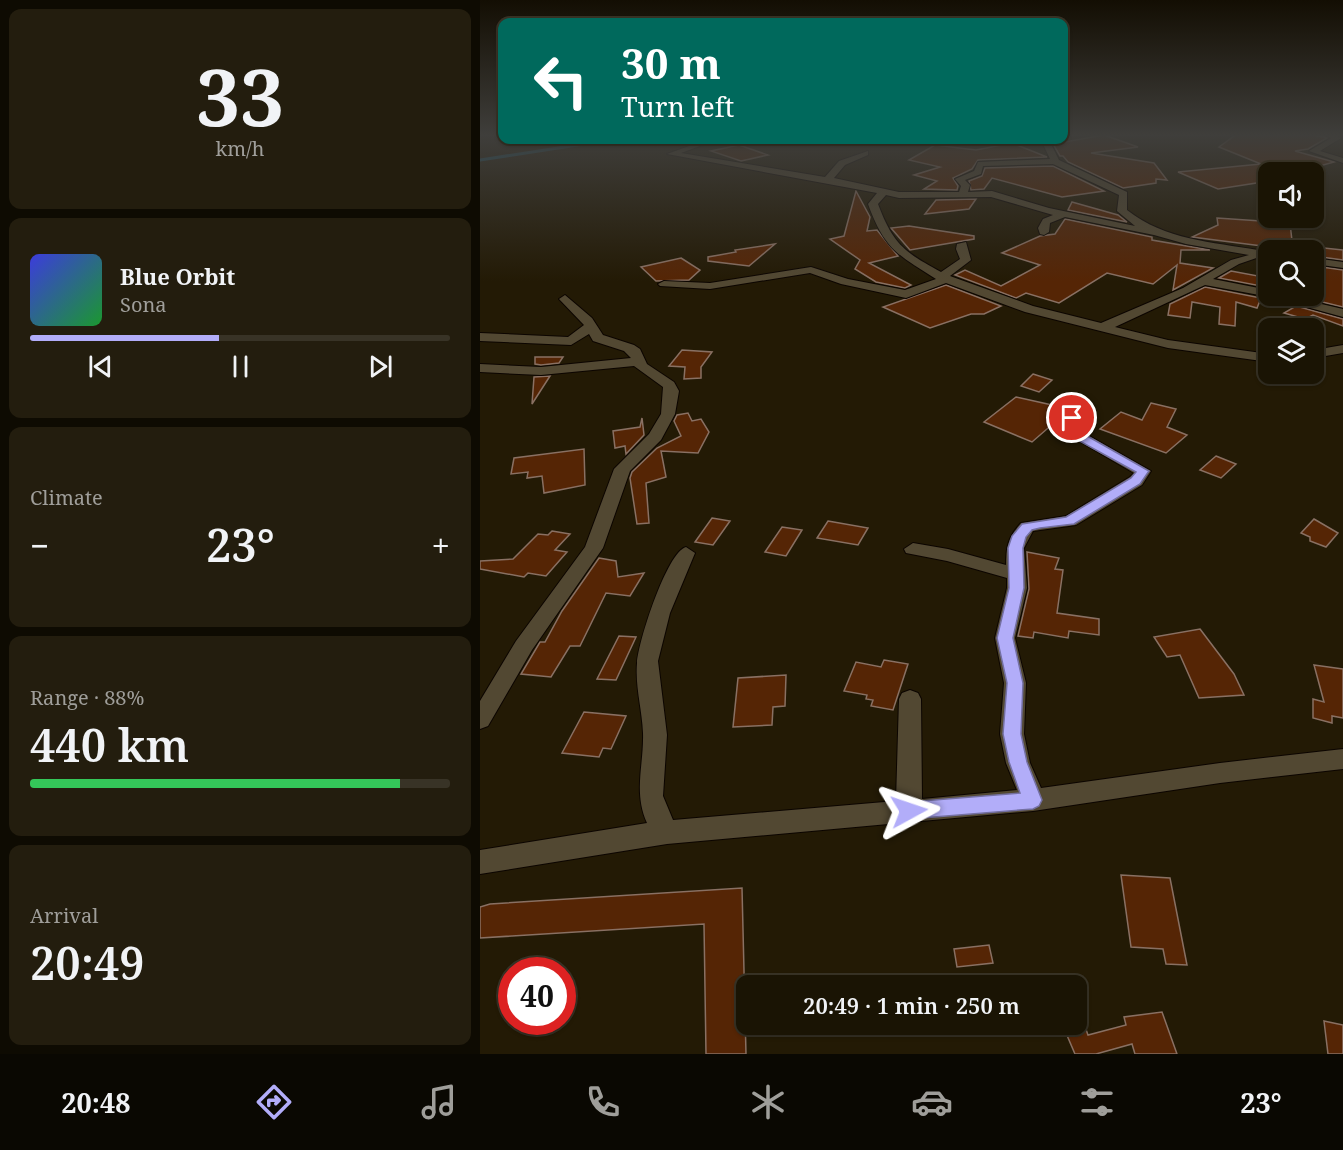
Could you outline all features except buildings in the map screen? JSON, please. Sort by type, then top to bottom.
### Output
[{"type":"street","points":[[840,183],[882,193],[910,196],[992,194],[1065,214],[1258,252]]},
{"type":"street","points":[[963,194],[966,185],[964,183]]},
{"type":"street","points":[[1101,183],[1124,194],[1120,206],[1122,212],[1132,221],[1152,232]]},
{"type":"street","points":[[882,193],[873,204],[883,231],[891,243],[913,261],[944,278],[1029,309],[1168,344],[1258,356]]},
{"type":"street","points":[[1044,232],[1042,228],[1046,221],[1065,214]]},
{"type":"street","points":[[664,284],[710,286],[760,276],[811,270],[845,282],[906,294],[944,278],[966,260],[961,249],[962,244]]},
{"type":"street","points":[[1102,327],[1128,318],[1235,262],[1258,256]]},
{"type":"street","points":[[1324,263],[1343,266]]},
{"type":"street","points":[[1204,280],[1258,292]]},
{"type":"street","points":[[480,720],[501,688],[523,646],[594,548],[622,470],[655,437],[669,414],[672,391],[669,385],[641,366],[635,352],[598,338],[588,321],[565,299]]},
{"type":"street","points":[[1315,306],[1343,313]]},
{"type":"street","points":[[480,337],[571,341],[590,327]]},
{"type":"street","points":[[1324,352],[1343,349]]},
{"type":"street","points":[[480,369],[541,371],[638,361]]},
{"type":"street","points":[[1033,800],[1018,762],[1012,734],[1015,683],[1005,638],[1017,588],[1016,548],[1019,536],[1027,527],[1070,521],[1142,475],[1143,471],[1140,467],[1078,436],[1072,431],[1072,418]]},
{"type":"street","points":[[913,549],[948,555],[1016,574]]},
{"type":"street","points":[[667,832],[655,817],[650,803],[655,735],[647,673],[655,632],[667,594],[686,553]]},
{"type":"street","points":[[909,811],[910,699]]},
{"type":"street","points":[[480,862],[667,832],[1033,800],[1220,773],[1343,759]]},
{"type":"route","points":[[909,811],[1033,800],[1018,762],[1012,734],[1011,719],[1015,683],[1005,638],[1017,588],[1016,548],[1019,536],[1027,527],[1070,521],[1103,498],[1136,481],[1143,471],[1140,467],[1078,436],[1072,431],[1072,418]]}]
